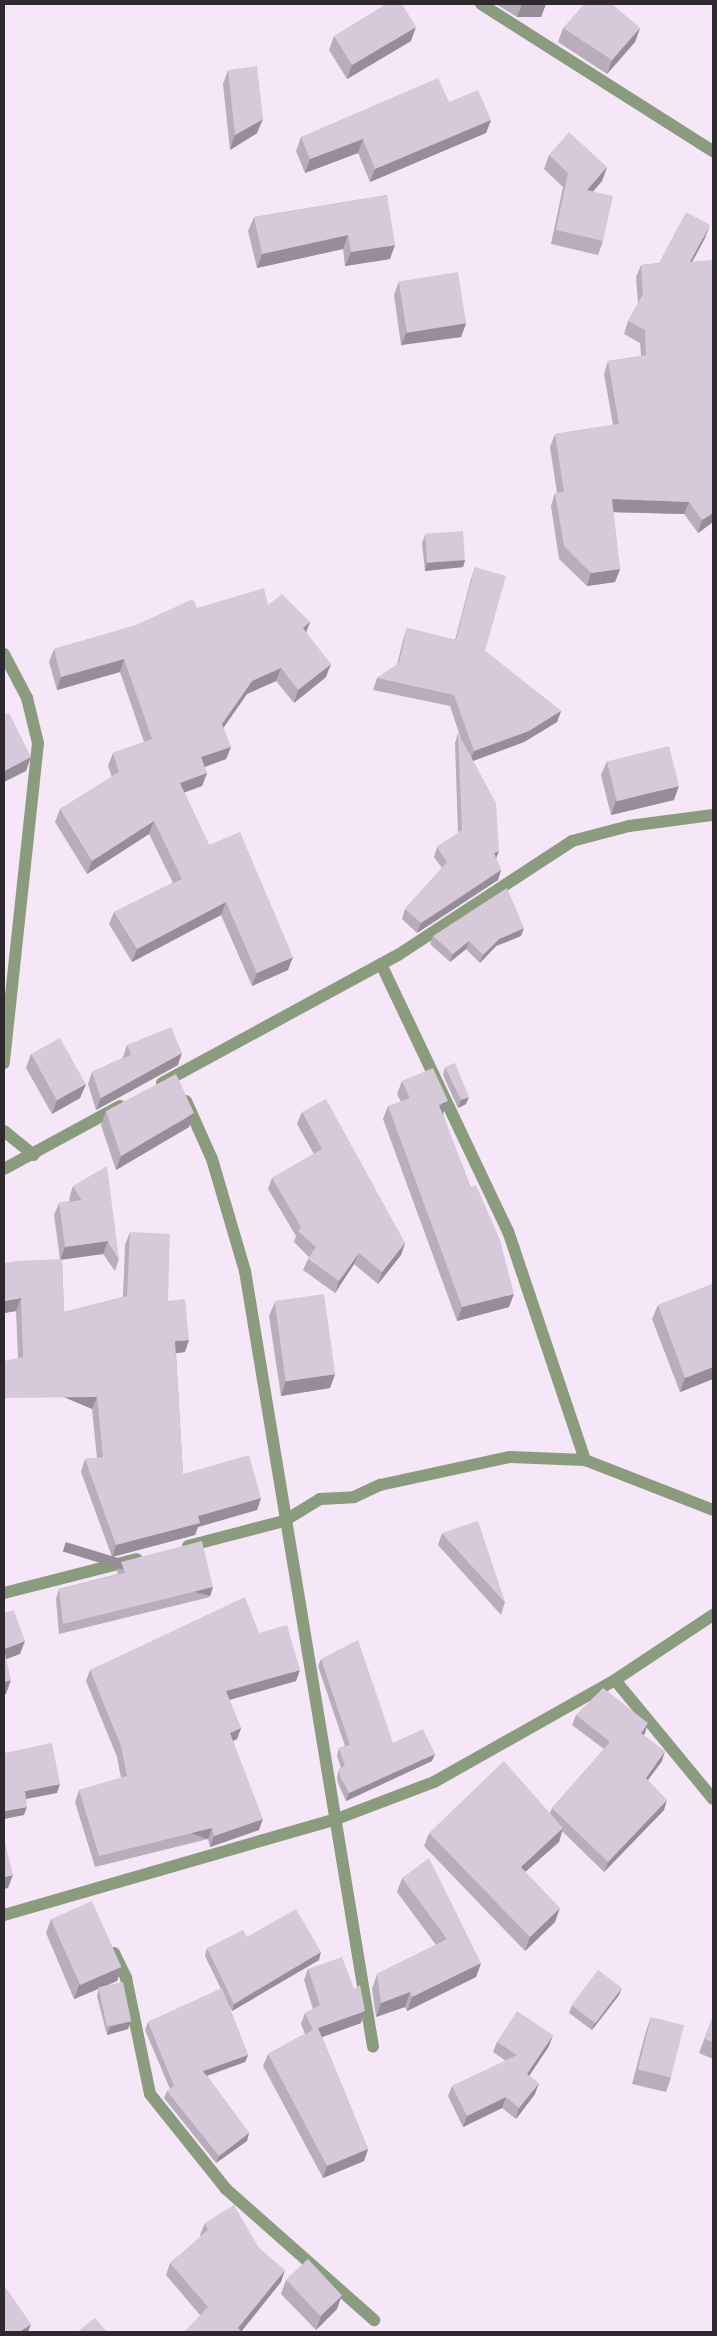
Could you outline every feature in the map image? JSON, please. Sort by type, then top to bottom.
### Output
[{"type":"street","points":[[481,4],[713,151]]},
{"type":"street","points":[[4,654],[27,698],[38,743],[4,1063]]},
{"type":"street","points":[[149,1090],[381,964],[572,841],[629,826],[713,815]]},
{"type":"street","points":[[381,964],[508,1231],[585,1460]]},
{"type":"street","points":[[174,1076],[212,1159],[245,1271],[284,1521],[373,2047]]},
{"type":"street","points":[[4,1169],[34,1155],[133,1099]]},
{"type":"street","points":[[4,1131],[34,1155]]},
{"type":"street","points":[[178,1548],[284,1521],[320,1499],[354,1497],[380,1485],[510,1457],[585,1460],[713,1510]]},
{"type":"street","points":[[4,1593],[148,1556]]},
{"type":"street","points":[[4,1915],[334,1820],[434,1782],[615,1680],[713,1615]]},
{"type":"street","points":[[615,1680],[713,1799]]},
{"type":"street","points":[[85,1892],[93,1910]]},
{"type":"street","points":[[109,1944],[126,1978],[150,2094],[226,2189],[374,2320]]},
{"type":"building","points":[[386,4],[402,4],[416,27],[352,65],[334,36]]},
{"type":"building","points":[[584,4],[612,4],[640,28],[612,60],[563,28]]},
{"type":"building","points":[[257,66],[263,119],[235,135],[228,70]]},
{"type":"building","points":[[438,78],[449,102],[478,90],[491,120],[375,169],[363,139],[310,159],[301,137]]},
{"type":"building","points":[[569,132],[607,167],[587,190],[613,196],[603,241],[556,230],[568,173],[549,155]]},
{"type":"building","points":[[387,195],[395,245],[351,252],[348,235],[262,254],[254,217]]},
{"type":"building","points":[[686,212],[710,225],[690,262],[712,260],[713,513],[702,520],[689,502],[612,499],[620,569],[591,573],[564,546],[555,493],[564,492],[555,434],[619,424],[608,361],[646,355],[645,330],[628,321],[643,294],[641,265],[659,263]]},
{"type":"building","points":[[458,272],[466,323],[407,333],[399,281]]},
{"type":"building","points":[[463,531],[465,560],[427,563],[425,534]]},
{"type":"building","points":[[475,567],[506,576],[485,651],[561,711],[529,731],[474,751],[454,695],[377,678],[399,663],[407,628],[456,640]]},
{"type":"building","points":[[264,588],[268,605],[282,594],[310,622],[303,628],[331,664],[298,690],[281,668],[252,681],[222,724],[231,747],[201,757],[207,773],[180,783],[209,845],[240,832],[293,957],[257,973],[226,902],[137,949],[114,912],[182,879],[154,821],[92,861],[60,809],[119,772],[113,753],[152,739],[124,659],[61,677],[54,649],[136,625],[193,599],[197,608]]},
{"type":"building","points":[[9,713],[31,757],[4,771],[4,715]]},
{"type":"building","points":[[458,733],[496,803],[499,851],[494,853],[501,870],[421,923],[405,909],[447,862],[437,847],[462,830]]},
{"type":"building","points":[[669,746],[679,786],[617,801],[607,761]]},
{"type":"building","points":[[507,888],[524,928],[499,939],[483,955],[469,941],[453,954],[433,936]]},
{"type":"building","points":[[171,1027],[182,1053],[101,1098],[92,1072],[131,1055],[127,1045]]},
{"type":"building","points":[[60,1038],[86,1084],[57,1100],[31,1054]]},
{"type":"building","points":[[455,1063],[469,1097],[461,1100],[445,1067]]},
{"type":"building","points":[[433,1068],[448,1101],[439,1105],[471,1187],[476,1185],[500,1240],[514,1294],[462,1307],[388,1106],[410,1098],[402,1081]]},
{"type":"building","points":[[176,1074],[194,1113],[121,1156],[106,1111]]},
{"type":"building","points":[[326,1099],[405,1243],[382,1272],[359,1253],[339,1281],[308,1259],[316,1247],[298,1231],[301,1227],[272,1178],[322,1149],[302,1112]]},
{"type":"building","points":[[107,1166],[119,1259],[108,1241],[65,1247],[59,1203],[82,1200],[73,1186]]},
{"type":"building","points":[[130,1232],[170,1234],[168,1301],[185,1299],[189,1340],[175,1341],[183,1474],[249,1455],[261,1498],[198,1516],[200,1523],[116,1545],[85,1459],[103,1457],[97,1397],[4,1398],[4,1361],[23,1357],[21,1298],[4,1301],[4,1263],[62,1259],[64,1312],[127,1296]]},
{"type":"building","points":[[713,1284],[713,1367],[685,1378],[658,1305]]},
{"type":"building","points":[[324,1294],[335,1374],[286,1381],[274,1301]]},
{"type":"building","points":[[478,1521],[505,1602],[442,1533]]},
{"type":"building","points":[[202,1541],[213,1587],[63,1624],[59,1589],[125,1573],[121,1562]]},
{"type":"building","points":[[245,1597],[259,1633],[287,1625],[300,1670],[226,1691],[241,1728],[230,1733],[263,1819],[214,1836],[212,1828],[99,1856],[79,1790],[127,1776],[121,1746],[90,1670]]},
{"type":"building","points":[[14,1610],[25,1641],[4,1649],[4,1613]]},
{"type":"building","points":[[358,1640],[393,1743],[423,1729],[435,1754],[349,1793],[340,1776],[339,1769],[345,1766],[339,1748],[350,1745],[321,1659]]},
{"type":"building","points":[[4,1650],[11,1680],[4,1682]]},
{"type":"building","points":[[603,1688],[648,1723],[641,1733],[665,1751],[646,1778],[667,1800],[608,1862],[552,1808],[610,1742],[576,1715]]},
{"type":"building","points":[[52,1743],[60,1784],[25,1791],[27,1807],[4,1811],[4,1753]]},
{"type":"building","points":[[504,1761],[563,1828],[521,1867],[560,1908],[530,1937],[429,1833]]},
{"type":"building","points":[[4,1839],[13,1875],[4,1877]]},
{"type":"building","points":[[429,1858],[481,1963],[412,1997],[410,1992],[381,2003],[377,1974],[447,1939],[402,1878]]},
{"type":"building","points":[[92,1901],[121,1967],[80,1985],[51,1919]]},
{"type":"building","points":[[296,1909],[321,1952],[234,2004],[207,1948],[243,1930],[247,1937]]},
{"type":"building","points":[[342,1957],[354,1989],[360,1985],[365,2011],[318,2028],[368,2149],[327,2166],[268,2054],[313,2030],[305,2013],[320,2005],[308,1969]]},
{"type":"building","points":[[598,1970],[622,1988],[595,2023],[572,2005]]},
{"type":"building","points":[[123,1982],[131,2021],[107,2026],[99,1987]]},
{"type":"building","points":[[222,1988],[248,2055],[203,2071],[249,2133],[219,2156],[167,2091],[174,2086],[148,2022]]},
{"type":"building","points":[[517,2011],[553,2035],[527,2074],[539,2083],[519,2108],[506,2097],[467,2116],[452,2086],[517,2055],[497,2042]]},
{"type":"building","points":[[713,2016],[713,2042],[705,2039]]},
{"type":"building","points":[[651,2017],[684,2025],[671,2078],[638,2069]]},
{"type":"building","points":[[234,2205],[259,2248],[285,2270],[238,2328],[242,2332],[184,2332],[208,2307],[170,2263],[208,2230],[205,2223]]},
{"type":"building","points":[[308,2259],[342,2296],[320,2316],[286,2279]]},
{"type":"building","points":[[4,2285],[31,2324],[19,2332],[4,2332]]},
{"type":"building","points":[[95,2318],[107,2332],[77,2332]]}]
